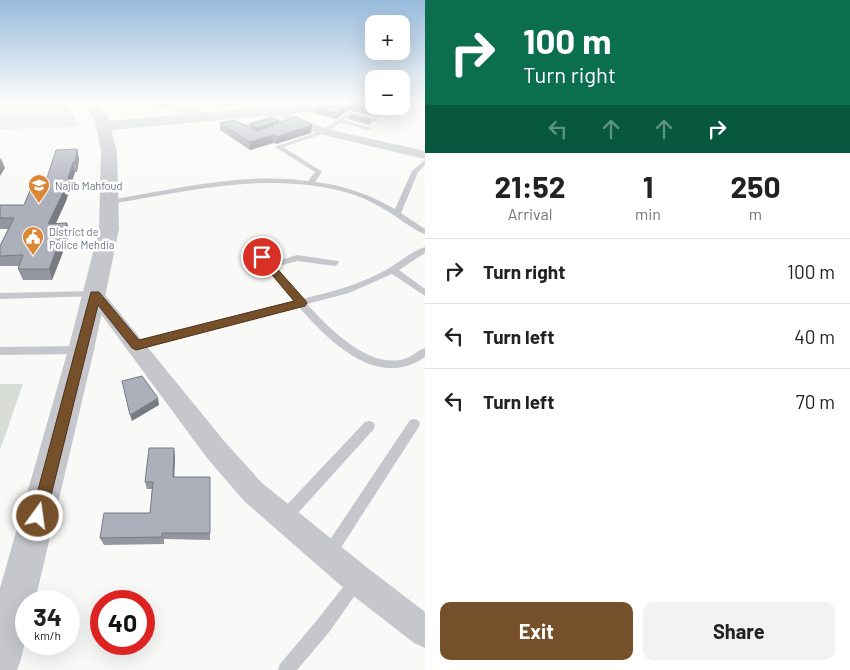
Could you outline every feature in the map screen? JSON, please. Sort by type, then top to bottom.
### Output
[{"type":"street","points":[[0,661],[95,294],[108,229],[110,202],[109,151],[105,133]]},
{"type":"street","points":[[329,133],[425,154]]},
{"type":"street","points":[[95,294],[216,450],[253,492],[358,580],[425,632]]},
{"type":"lane","points":[[311,182],[318,172],[278,147],[319,133]]},
{"type":"lane","points":[[397,214],[415,172],[425,162]]},
{"type":"lane","points":[[110,202],[243,182],[292,180],[311,182],[358,194],[397,214],[425,232]]},
{"type":"lane","points":[[254,247],[319,325],[338,343],[366,358],[399,365],[411,361],[425,352]]},
{"type":"lane","points":[[136,345],[301,303],[369,283],[425,249]]},
{"type":"lane","points":[[270,266],[297,258],[335,263]]},
{"type":"lane","points":[[392,270],[425,293]]},
{"type":"lane","points":[[0,296],[95,294]]},
{"type":"lane","points":[[0,351],[81,350]]},
{"type":"lane","points":[[328,555],[355,518],[391,457],[414,424]]},
{"type":"lane","points":[[283,518],[370,426]]},
{"type":"lane","points":[[286,670],[324,625],[358,580]]},
{"type":"shaded area","points":[[0,384],[23,384],[0,450]]},
{"type":"building","points":[[236,133],[288,133],[277,137],[273,135],[250,142]]},
{"type":"building","points":[[77,149],[75,162],[73,162],[64,191],[48,224],[67,223],[49,269],[18,269],[23,255],[0,256],[0,246],[14,218],[0,218],[0,205],[24,205],[34,181],[46,181],[56,150]]},
{"type":"building","points":[[142,376],[158,398],[130,415],[122,381]]},
{"type":"building","points":[[149,448],[174,448],[173,477],[210,477],[210,533],[162,533],[162,537],[100,538],[104,513],[150,513],[153,482],[145,482]]},
{"type":"place","name":"Najib Mahfoud","points":[[39,204]]},
{"type":"place","name":"District de Police Mehdia","points":[[33,256]]},
{"type":"route","points":[[38,516],[95,294],[136,345],[301,303],[262,257]]}]
